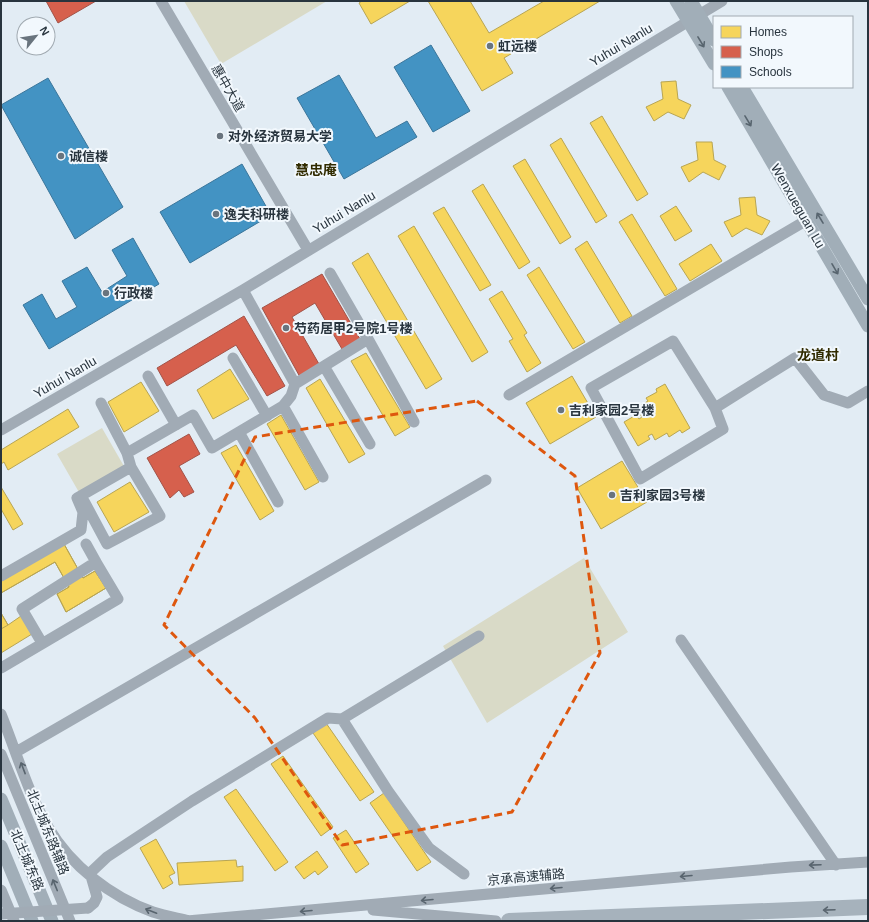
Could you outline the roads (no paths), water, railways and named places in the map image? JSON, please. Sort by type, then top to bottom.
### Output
[{"type":"highway","points":[[509,921],[868,907]]},
{"type":"main road","points":[[676,1],[713,39]]},
{"type":"main road","points":[[691,1],[694,18],[713,62]]},
{"type":"main road","name":"Wenxueguan Lu","points":[[729,88],[868,326]]},
{"type":"main road","name":"Wenxueguan Lu","points":[[743,88],[868,300]]},
{"type":"main road","name":"北土城东路","points":[[1,799],[52,921]]},
{"type":"main road","name":"北土城东路","points":[[1,846],[32,921]]},
{"type":"street","name":"惠中大道","points":[[161,1],[308,250]]},
{"type":"street","name":"Yuhui Nanlu","points":[[1,430],[242,290],[722,1]]},
{"type":"street","points":[[509,395],[807,220]]},
{"type":"street","points":[[330,273],[414,422]]},
{"type":"street","points":[[128,453],[194,415],[212,448],[283,406],[291,396],[294,384],[242,290]]},
{"type":"street","points":[[294,384],[368,339]]},
{"type":"street","points":[[673,341],[715,408],[722,429],[640,479],[591,388],[673,341]]},
{"type":"street","points":[[233,358],[267,416]]},
{"type":"street","points":[[715,408],[794,358],[824,395],[848,403],[868,391]]},
{"type":"street","points":[[324,366],[370,444]]},
{"type":"street","points":[[148,376],[176,425]]},
{"type":"street","points":[[81,496],[107,544],[160,516],[131,467],[128,453],[101,403]]},
{"type":"street","points":[[283,406],[323,476]]},
{"type":"street","points":[[239,432],[278,502]]},
{"type":"street","points":[[1,576],[81,530],[84,512],[77,498],[131,467]]},
{"type":"street","points":[[16,752],[486,480]]},
{"type":"street","points":[[1,668],[118,599],[86,544]]},
{"type":"street","points":[[42,643],[22,608],[96,562]]},
{"type":"street","points":[[1,914],[88,908],[94,903],[97,896],[90,875],[107,857],[199,797],[328,718],[342,719],[479,636]]},
{"type":"street","points":[[681,640],[836,865]]},
{"type":"street","name":"京承高速辅路","points":[[1,714],[38,808],[48,827],[75,863],[126,900],[154,912],[188,921],[791,867],[868,862]]},
{"type":"street","points":[[342,719],[388,791],[429,848],[464,874]]},
{"type":"street","name":"北土城东路辅路","points":[[1,754],[70,921]]},
{"type":"street","points":[[1,890],[14,921]]},
{"type":"street","points":[[345,908],[496,921]]},
{"type":"place","name":"虹远楼","points":[[490,46]]},
{"type":"place","name":"对外经济贸易大学","points":[[220,136]]},
{"type":"place","name":"诚信楼","points":[[61,156]]},
{"type":"place","name":"逸夫科研楼","points":[[216,214]]},
{"type":"place","name":"行政楼","points":[[106,293]]},
{"type":"place","name":"芍药居甲2号院1号楼","points":[[286,328]]},
{"type":"place","name":"吉利家园2号楼","points":[[561,410]]},
{"type":"place","name":"吉利家园3号楼","points":[[612,495]]},
{"type":"district","name":"慧忠庵","points":[[316,170]]},
{"type":"district","name":"龙道村","points":[[818,355]]}]
